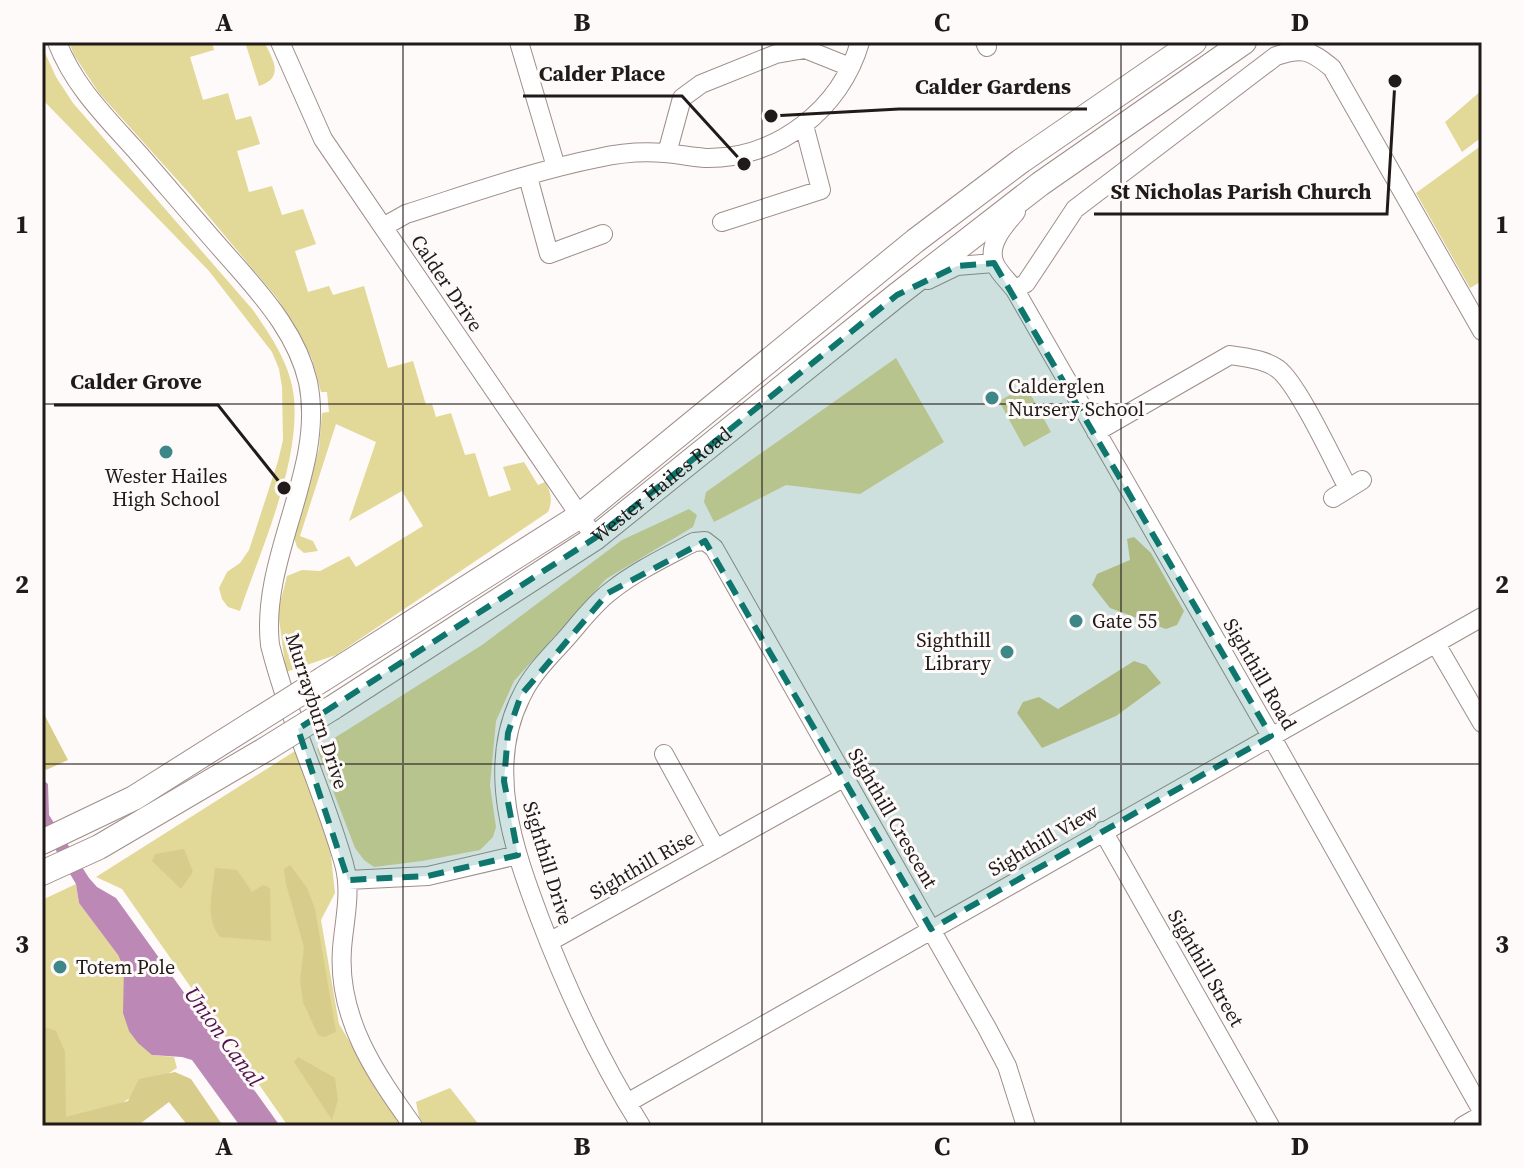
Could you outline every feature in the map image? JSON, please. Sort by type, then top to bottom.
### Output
[{"type":"main road","name":"Wester Hailes Road","points":[[42,842],[134,798],[578,517],[915,241],[1021,161],[1194,42]]},
{"type":"main road","name":"Wester Hailes Road","points":[[42,873],[99,847],[266,749],[595,538],[1040,184],[1244,42]]},
{"type":"street","name":"Murrayburn Drive","points":[[57,42],[62,56],[87,96],[250,282],[288,333],[301,358],[308,383],[310,420],[300,479],[278,559],[268,629],[275,663],[348,880],[342,952],[349,1009],[370,1063],[413,1126]]},
{"type":"street","name":"Calder Drive","points":[[280,42],[318,131],[595,538]]},
{"type":"street","points":[[519,42],[556,167]]},
{"type":"street","points":[[383,227],[406,214],[556,167],[637,152],[707,158],[746,153],[775,142],[804,125],[831,100],[860,42]]},
{"type":"street","points":[[667,153],[682,98],[701,84],[776,54],[805,49],[850,67]]},
{"type":"street","points":[[1015,290],[1026,283],[1075,209],[1276,56],[1296,49],[1313,53],[1332,68],[1482,331]]},
{"type":"street","points":[[722,222],[821,190],[804,125]]},
{"type":"street","points":[[528,177],[549,254],[603,234]]},
{"type":"street","points":[[897,295],[957,266],[994,263],[993,248],[1000,231],[1040,184]]},
{"type":"street","name":"Sighthill Road","points":[[994,263],[1015,290],[1271,736],[1482,1113]]},
{"type":"street","points":[[1096,432],[1230,355],[1260,360],[1280,370],[1297,394],[1348,488]]},
{"type":"street","name":"Sighthill Crescent","points":[[705,541],[714,548],[1007,1066],[1026,1126]]},
{"type":"street","name":"Sighthill Drive","points":[[641,1126],[565,984],[518,855],[507,812],[504,781],[508,733],[521,695],[535,674],[608,593],[694,542],[705,541]]},
{"type":"street","name":"Sighthill View","points":[[627,1103],[1482,617]]},
{"type":"street","points":[[1436,644],[1482,723]]},
{"type":"street","name":"Sighthill Rise","points":[[664,754],[716,849]]},
{"type":"street","name":"Sighthill Rise","points":[[549,942],[843,778]]},
{"type":"street","name":"Sighthill Street","points":[[1103,831],[1270,1126]]},
{"type":"street","points":[[348,880],[428,876],[518,855]]},
{"type":"street","points":[[1463,1126],[1482,1113]]},
{"type":"highlighted area","points":[[994,263],[1271,736],[931,929],[705,541],[608,593],[521,695],[508,733],[504,781],[518,855],[428,876],[348,880],[298,729],[595,538],[897,295],[957,266]]},
{"type":"shaded area","points":[[69,42],[212,42],[214,50],[190,57],[203,100],[228,93],[236,120],[251,116],[260,144],[237,151],[249,192],[272,186],[282,215],[303,209],[316,244],[295,251],[308,292],[329,286],[333,295],[364,286],[388,368],[413,361],[426,405],[432,404],[436,417],[451,413],[465,455],[475,453],[489,497],[511,490],[503,467],[524,462],[538,485],[545,482],[547,486],[551,500],[548,512],[336,655],[286,672],[278,611],[287,576],[302,570],[320,571],[349,556],[356,567],[423,526],[402,491],[349,521],[376,442],[336,424],[300,536],[313,541],[318,551],[304,553],[297,547],[294,537],[319,449],[322,413],[329,412],[327,392],[321,392],[312,359],[277,298],[190,194],[99,93]]},
{"type":"shaded area","points":[[245,42],[264,42],[275,67],[267,83],[259,86]]},
{"type":"shaded area","points":[[42,46],[56,77],[73,103],[253,310],[289,374],[294,398],[291,450],[277,506],[240,611],[228,607],[219,588],[227,572],[240,563],[249,550],[278,461],[283,440],[279,369],[272,352],[209,271],[42,99]]},
{"type":"shaded area","points":[[1482,90],[1482,137],[1462,152],[1445,122]]},
{"type":"shaded area","points":[[1482,145],[1482,281],[1470,288],[1416,193]]},
{"type":"shaded area","points":[[896,358],[944,442],[860,494],[786,485],[714,522],[704,502],[706,492]]},
{"type":"shaded area","points":[[1026,386],[1051,432],[1024,447],[999,401]]},
{"type":"shaded area","points":[[689,509],[697,515],[693,527],[606,579],[514,681],[496,721],[490,785],[496,827],[493,837],[480,850],[422,861],[374,867],[364,860],[355,848],[317,749],[482,645],[622,540]]},
{"type":"shaded area","points":[[1134,537],[1151,553],[1184,611],[1177,625],[1166,629],[1110,608],[1092,585],[1097,574],[1130,560],[1127,539]]},
{"type":"shaded area","points":[[1134,661],[1146,665],[1161,683],[1116,716],[1042,748],[1017,713],[1023,702],[1039,697],[1058,709]]},
{"type":"shaded area","points":[[42,710],[68,760],[46,770],[42,764]]},
{"type":"shaded area","points":[[295,751],[330,847],[335,893],[321,920],[339,1024],[381,1094],[406,1126],[288,1126],[122,889],[96,877]]},
{"type":"shaded area","points":[[42,779],[48,784],[49,815],[89,878],[97,887],[116,898],[280,1126],[240,1126],[192,1060],[152,1055],[129,1031],[123,1013],[124,968],[118,955],[79,903],[76,884],[42,827]]},
{"type":"shaded area","points":[[184,849],[193,872],[181,889],[152,861],[155,854]]},
{"type":"shaded area","points":[[290,865],[307,888],[315,909],[336,1032],[324,1037],[318,1035],[303,1002],[300,981],[304,947],[284,869]]},
{"type":"shaded area","points":[[215,868],[237,870],[252,892],[263,885],[270,888],[271,941],[220,937],[211,912]]},
{"type":"shaded area","points":[[76,884],[79,903],[118,955],[124,968],[125,985],[152,1055],[174,1057],[177,1068],[86,1126],[42,1126],[42,900]]},
{"type":"shaded area","points":[[42,1026],[56,1031],[65,1052],[66,1117],[128,1101],[139,1079],[175,1072],[191,1079],[223,1126],[188,1126],[169,1102],[137,1126],[42,1126]]},
{"type":"shaded area","points":[[298,1057],[335,1078],[338,1100],[332,1120],[294,1062]]},
{"type":"shaded area","points":[[450,1088],[480,1126],[425,1126],[419,1117],[416,1102]]},
{"type":"place","name":"St Nicholas Parish Church","points":[[1395,81]]},
{"type":"place","name":"Calder Gardens","points":[[771,116]]},
{"type":"place","name":"Calder Place","points":[[744,164]]},
{"type":"place","name":"Calderglen Nursery School","points":[[992,398]]},
{"type":"place","name":"Wester Hailes High School","points":[[166,452]]},
{"type":"place","name":"Calder Grove","points":[[284,488]]},
{"type":"place","name":"Gate 55","points":[[1076,621]]},
{"type":"place","name":"Sighthill Library","points":[[1007,652]]},
{"type":"place","name":"Totem Pole","points":[[60,967]]},
{"type":"water label","name":"Union Canal","points":[[224,1036]]}]
